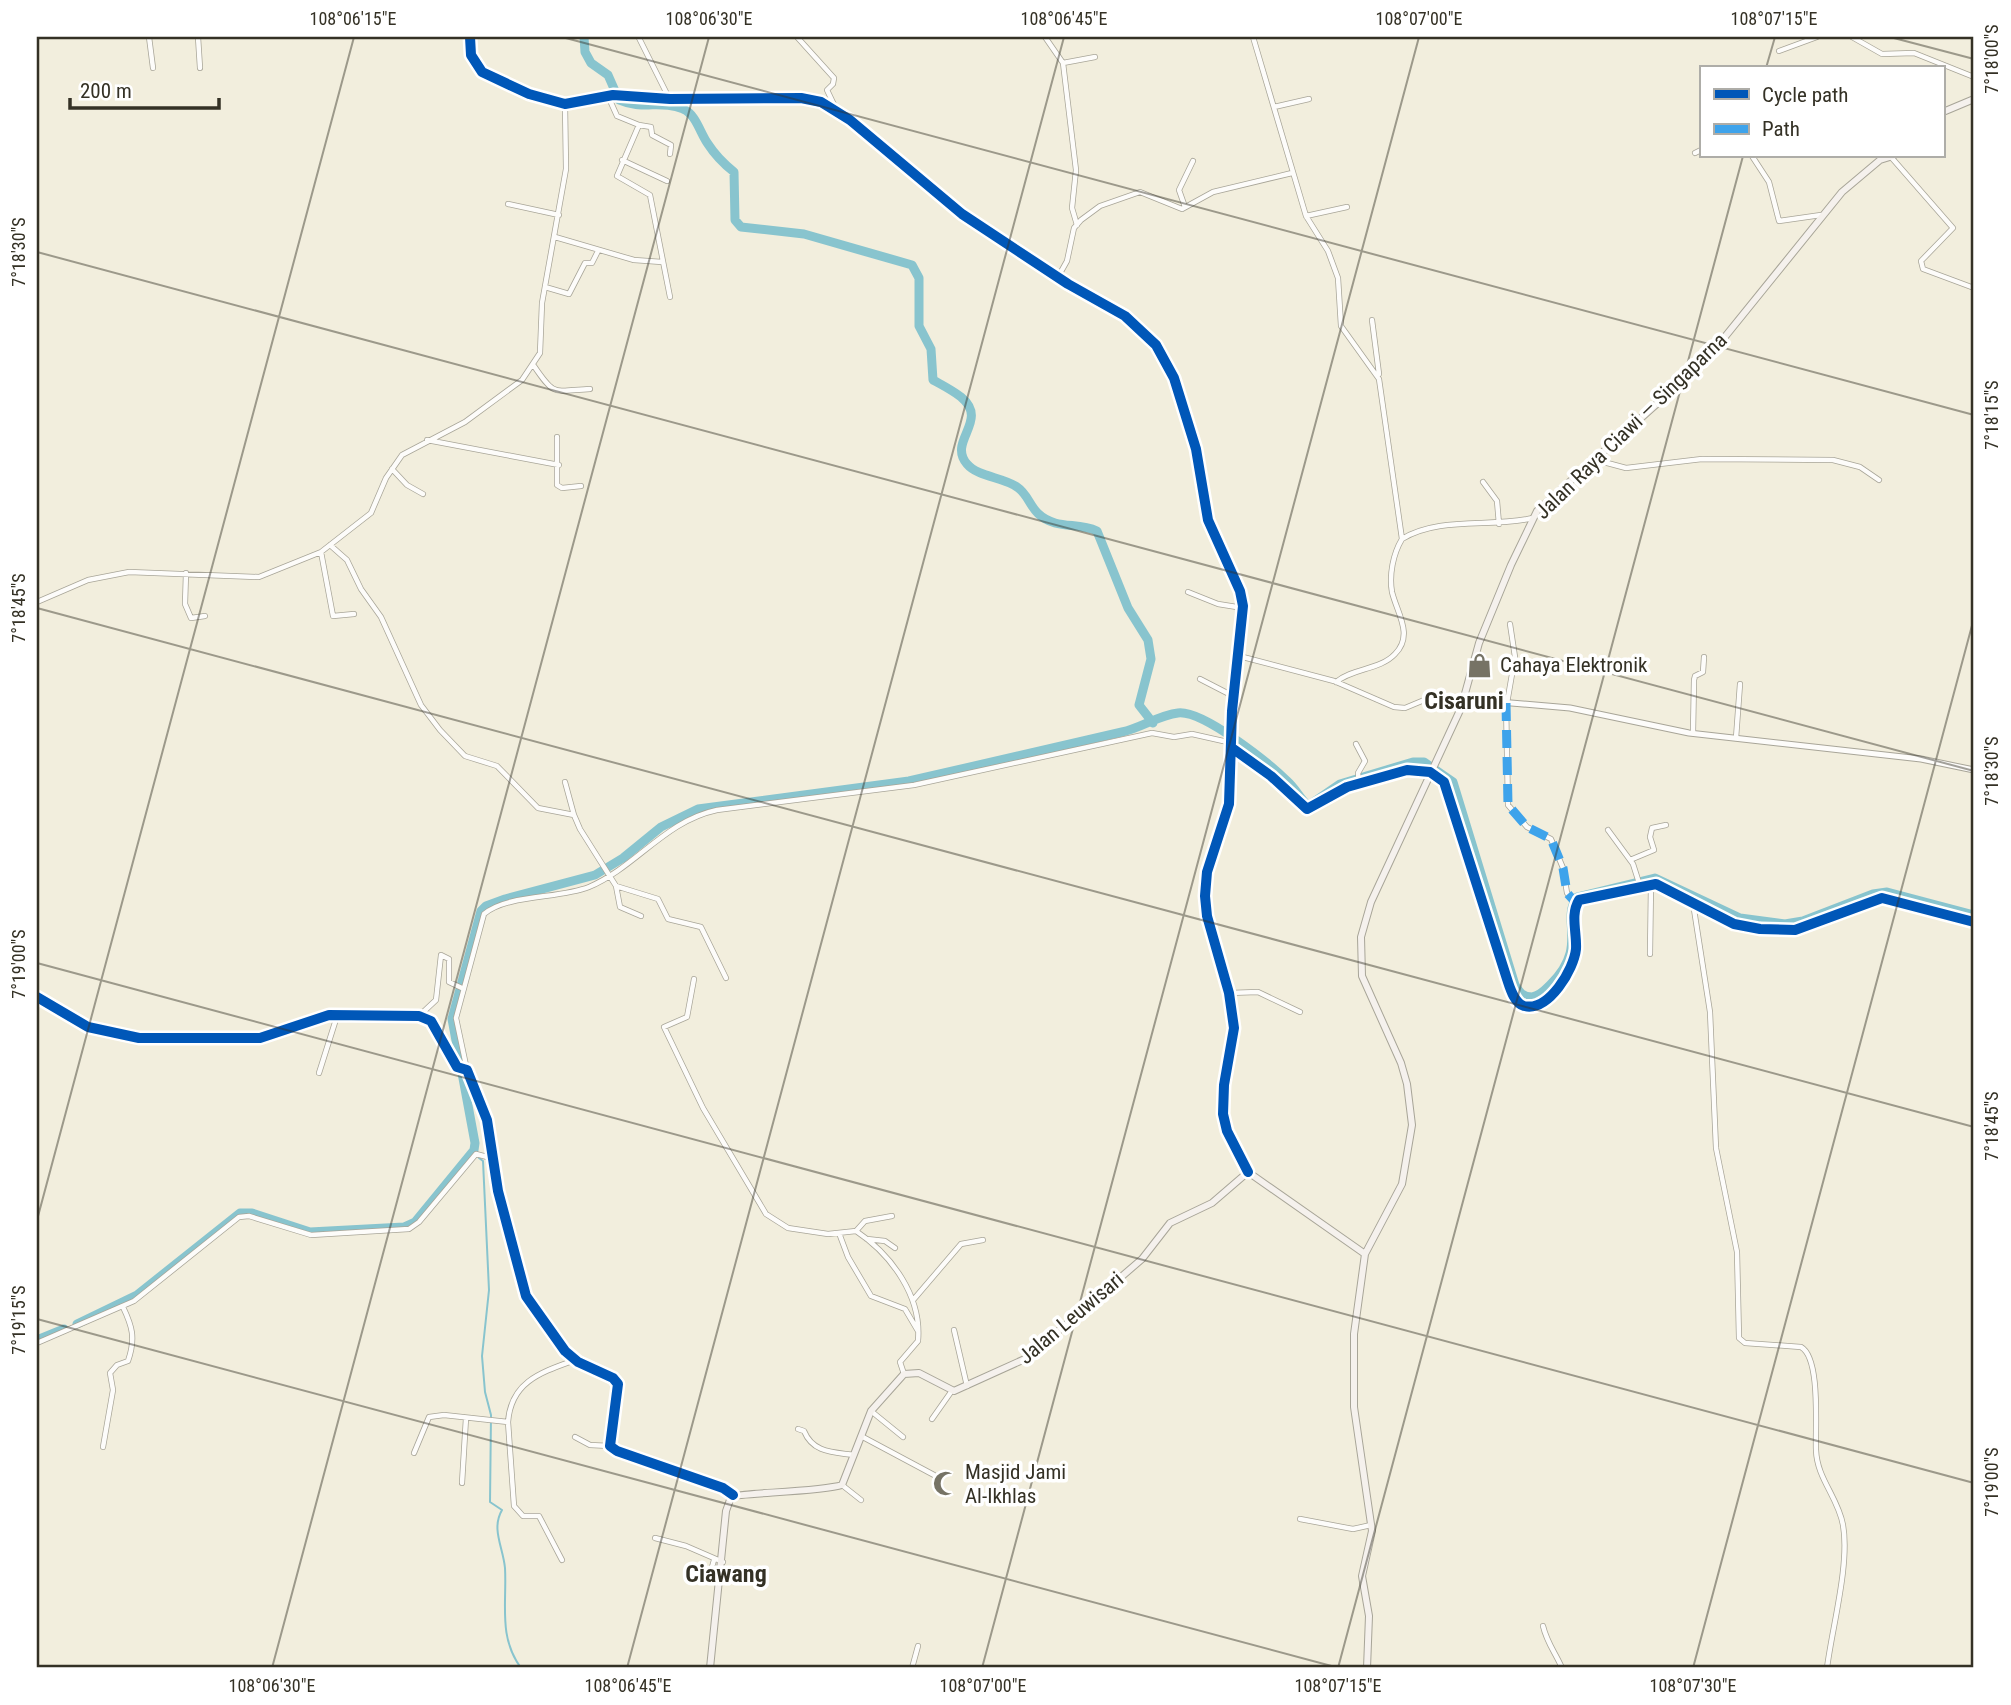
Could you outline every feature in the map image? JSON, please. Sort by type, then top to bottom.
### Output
[{"type":"main road","points":[[1944,112],[1974,99]]},
{"type":"main road","name":"Jalan Raya Ciawi — Singaparna","points":[[1367,1668],[1369,1616],[1362,1576],[1371,1541],[1371,1525],[1354,1407],[1354,1346],[1364,1254],[1402,1184],[1412,1125],[1401,1063],[1362,976],[1361,937],[1383,872],[1464,699],[1479,643],[1533,518],[1556,492],[1596,460],[1707,359],[1768,286],[1821,215],[1851,182],[1886,158]]},
{"type":"main road","points":[[1248,1172],[1364,1254]]},
{"type":"main road","name":"Jalan Leuwisari","points":[[951,1392],[1027,1358],[1142,1259],[1164,1228],[1212,1203],[1248,1172]]},
{"type":"main road","points":[[710,1668],[723,1562],[726,1511],[733,1495],[790,1494],[842,1485],[859,1436],[872,1411],[904,1374],[919,1373],[951,1392]]},
{"type":"street","points":[[149,37],[153,68]]},
{"type":"street","points":[[198,37],[200,68]]},
{"type":"street","points":[[470,37],[471,55],[482,72],[529,94],[565,104],[622,95],[670,99],[808,98],[821,102],[937,190],[962,214],[1137,325],[1163,356],[1174,378],[1196,449],[1208,520],[1240,591],[1243,608],[1231,734],[1229,804],[1207,872],[1205,889],[1207,916],[1229,993],[1233,1044],[1224,1085],[1223,1114],[1227,1131],[1248,1172]]},
{"type":"street","points":[[797,37],[834,78],[833,84],[827,90],[837,112]]},
{"type":"street","points":[[1045,37],[1063,64],[1076,164],[1072,208],[1077,225],[1067,261],[1058,277]]},
{"type":"street","points":[[1253,37],[1306,216],[1328,251],[1338,278],[1341,326],[1379,379]]},
{"type":"street","points":[[1779,51],[1817,37]]},
{"type":"street","points":[[1852,37],[1882,54],[1914,52],[1974,77]]},
{"type":"street","points":[[639,38],[670,99]]},
{"type":"street","points":[[1063,64],[1095,57]]},
{"type":"street","points":[[610,96],[617,116],[651,127],[652,135],[671,145],[670,154]]},
{"type":"street","points":[[1274,107],[1309,99]]},
{"type":"street","points":[[37,602],[88,580],[144,571],[253,578],[321,552],[371,513],[392,469],[402,455],[481,411],[522,380],[534,366],[540,353],[545,287],[566,169],[565,104]]},
{"type":"street","points":[[639,125],[617,177],[647,191],[651,197],[670,297]]},
{"type":"street","points":[[1695,153],[1700,150]]},
{"type":"street","points":[[1753,158],[1769,182],[1779,220],[1821,215]]},
{"type":"street","points":[[1894,158],[1953,228],[1922,261],[1923,269],[1974,288]]},
{"type":"street","points":[[622,160],[667,181]]},
{"type":"street","points":[[1185,207],[1179,190],[1193,161]]},
{"type":"street","points":[[1077,225],[1097,207],[1135,192],[1148,193],[1177,209],[1213,192],[1292,173]]},
{"type":"street","points":[[508,204],[559,215]]},
{"type":"street","points":[[1306,216],[1347,207]]},
{"type":"street","points":[[555,237],[634,260],[662,262]]},
{"type":"street","points":[[545,287],[569,294],[581,269],[586,263],[592,263],[598,251]]},
{"type":"street","points":[[1336,682],[1393,657],[1400,649],[1404,628],[1392,590],[1392,568],[1402,539],[1371,320]]},
{"type":"street","points":[[534,366],[547,388],[553,391],[590,389]]},
{"type":"street","points":[[557,437],[559,465],[556,478],[559,488],[581,486]]},
{"type":"street","points":[[426,440],[559,465]]},
{"type":"street","points":[[1596,460],[1626,468],[1702,459],[1832,460],[1860,467],[1880,480]]},
{"type":"street","points":[[392,469],[407,485],[423,494]]},
{"type":"street","points":[[1483,482],[1497,501],[1499,524]]},
{"type":"street","points":[[1402,539],[1419,529],[1499,524],[1533,518]]},
{"type":"street","points":[[330,545],[347,560],[361,590],[381,617],[421,705],[440,730],[465,757],[497,766],[538,808],[574,815]]},
{"type":"street","points":[[321,552],[334,617],[354,614]]},
{"type":"street","points":[[186,573],[186,610],[192,618],[205,615]]},
{"type":"street","points":[[1188,592],[1218,604],[1243,608]]},
{"type":"street","points":[[463,1069],[456,1018],[460,988],[482,918],[488,911],[581,890],[609,877],[676,826],[692,817],[718,810],[914,785],[1152,733],[1174,737],[1192,734],[1232,744],[1307,809],[1358,780],[1432,768],[1448,787],[1499,957],[1518,1002],[1529,1006],[1541,1002],[1565,977],[1576,949],[1576,903],[1569,897],[1553,843],[1527,827],[1507,804],[1507,703],[1515,657],[1510,624]]},
{"type":"street","points":[[1239,656],[1336,682],[1394,707],[1405,708],[1429,698],[1570,708],[1693,733],[1921,760],[1974,770]]},
{"type":"street","points":[[1693,733],[1694,680],[1695,676],[1703,672],[1704,657]]},
{"type":"street","points":[[1200,679],[1202,683],[1234,696]]},
{"type":"street","points":[[1736,738],[1740,684]]},
{"type":"street","points":[[1356,744],[1365,761],[1358,780]]},
{"type":"street","points":[[565,782],[574,815],[616,886],[619,906],[641,916]]},
{"type":"street","points":[[1630,860],[1654,850],[1650,837],[1652,828],[1666,825]]},
{"type":"street","points":[[1608,830],[1630,860],[1638,881]]},
{"type":"street","points":[[1576,903],[1638,881],[1651,884],[1734,924],[1773,930],[1795,930],[1882,898],[1974,922]]},
{"type":"street","points":[[1650,954],[1651,884]]},
{"type":"street","points":[[616,886],[658,900],[669,920],[702,927],[726,978]]},
{"type":"street","points":[[1693,903],[1710,1012],[1716,1148],[1737,1252],[1739,1338],[1745,1343],[1793,1346],[1808,1352],[1815,1381],[1817,1469],[1843,1525],[1838,1606],[1827,1668]]},
{"type":"street","points":[[419,1016],[436,1000],[439,959],[443,954],[449,959],[449,982],[460,988]]},
{"type":"street","points":[[694,979],[687,1017],[664,1027],[713,1127],[766,1214],[788,1228],[839,1233],[856,1231],[865,1221],[892,1216]]},
{"type":"street","points":[[1229,993],[1258,992],[1300,1012]]},
{"type":"street","points":[[37,997],[88,1027],[139,1038],[260,1038],[323,1016],[419,1016],[431,1021],[463,1069],[487,1121],[492,1159],[526,1296],[547,1328],[575,1360],[613,1378],[618,1384],[610,1446]]},
{"type":"street","points":[[319,1073],[337,1016]]},
{"type":"street","points":[[37,1343],[123,1307],[239,1217],[249,1216],[311,1235],[409,1229],[419,1222],[475,1155],[492,1159]]},
{"type":"street","points":[[856,1231],[878,1249],[914,1299],[917,1343],[900,1362],[904,1374]]},
{"type":"street","points":[[839,1233],[844,1249],[871,1296],[905,1310],[918,1331]]},
{"type":"street","points":[[865,1239],[885,1241],[895,1248]]},
{"type":"street","points":[[914,1299],[961,1244],[983,1240]]},
{"type":"street","points":[[103,1447],[113,1391],[110,1373],[117,1365],[128,1361],[131,1353],[132,1322],[123,1307]]},
{"type":"street","points":[[954,1330],[967,1386]]},
{"type":"street","points":[[562,1560],[539,1517],[523,1516],[515,1509],[508,1422],[513,1397],[520,1386],[540,1373],[575,1360]]},
{"type":"street","points":[[932,1419],[951,1392]]},
{"type":"street","points":[[872,1411],[903,1437]]},
{"type":"street","points":[[414,1453],[429,1417],[508,1422]]},
{"type":"street","points":[[462,1483],[466,1418]]},
{"type":"street","points":[[798,1429],[804,1430],[808,1440],[819,1449],[854,1455]]},
{"type":"street","points":[[859,1436],[934,1475]]},
{"type":"street","points":[[575,1437],[590,1445],[610,1446],[723,1488],[733,1495]]},
{"type":"street","points":[[842,1485],[861,1500]]},
{"type":"street","points":[[1300,1518],[1350,1528],[1371,1525]]},
{"type":"street","points":[[655,1538],[686,1546],[723,1562]]},
{"type":"street","points":[[690,1569],[710,1574],[714,1560]]},
{"type":"street","points":[[1543,1626],[1547,1642],[1556,1651],[1562,1668]]},
{"type":"street","points":[[912,1668],[918,1647]]},
{"type":"waterway","points":[[584,37],[585,52],[591,63],[608,75],[619,100],[635,104],[675,106],[691,115],[714,152],[734,172],[735,220],[741,227],[804,234],[912,265],[919,278],[919,326],[931,349],[933,380],[961,397],[969,406],[970,423],[962,447],[962,456],[977,472],[1017,487],[1047,520],[1097,531],[1128,608],[1148,640],[1151,659],[1139,705],[1153,723]]},
{"type":"waterway","points":[[77,1324],[137,1295],[240,1213],[252,1213],[310,1232],[404,1227],[415,1222],[474,1150],[475,1143],[452,1019],[481,911],[486,906],[505,899],[595,875],[623,858],[661,827],[698,809],[909,781],[1122,732],[1178,713],[1203,720],[1235,739],[1290,784],[1308,806],[1340,784],[1413,762],[1424,762],[1453,782],[1515,985],[1526,996],[1540,994],[1551,984],[1569,958],[1571,915],[1577,897],[1655,878],[1740,918],[1785,924],[1803,921],[1873,894],[1887,892],[1974,915]]},
{"type":"waterway","points":[[479,1158],[483,1161],[489,1290],[482,1356],[485,1392],[491,1415],[490,1502],[502,1510],[498,1531],[505,1568],[506,1632],[521,1668]]},
{"type":"waterway","points":[[37,1340],[64,1329]]},
{"type":"marked path","points":[[1506,703],[1508,805],[1527,827],[1551,839],[1563,868],[1567,893],[1577,904]]},
{"type":"cycle path","points":[[470,37],[471,55],[482,72],[529,94],[565,104],[613,95],[670,99],[801,98],[821,102],[850,120],[962,214],[1068,284],[1125,316],[1156,345],[1174,378],[1196,449],[1208,520],[1240,591],[1243,606],[1232,711],[1229,804],[1207,872],[1205,896],[1207,916],[1229,993],[1234,1028],[1224,1085],[1223,1114],[1227,1131],[1248,1172]]},
{"type":"cycle path","points":[[1232,748],[1271,776],[1307,809],[1347,787],[1407,770],[1430,772],[1444,782],[1510,987],[1515,999],[1524,1006],[1533,1006],[1551,996],[1571,967],[1576,949],[1574,918],[1579,900],[1656,884],[1734,924],[1760,929],[1795,930],[1882,898],[1974,922]]},
{"type":"cycle path","points":[[37,997],[88,1027],[139,1038],[260,1038],[329,1015],[419,1016],[431,1021],[457,1067],[467,1070],[487,1120],[498,1191],[526,1296],[565,1351],[578,1362],[613,1378],[618,1384],[610,1446],[617,1451],[723,1488],[733,1495]]},
{"type":"place","name":"Cahaya Elektronik","points":[[1480,665]]},
{"type":"place","name":"Masjid Jami Al-Ikhlas","points":[[945,1484]]},
{"type":"district","name":"Cisaruni","points":[[1464,701]]},
{"type":"district","name":"Ciawang","points":[[726,1574]]}]
